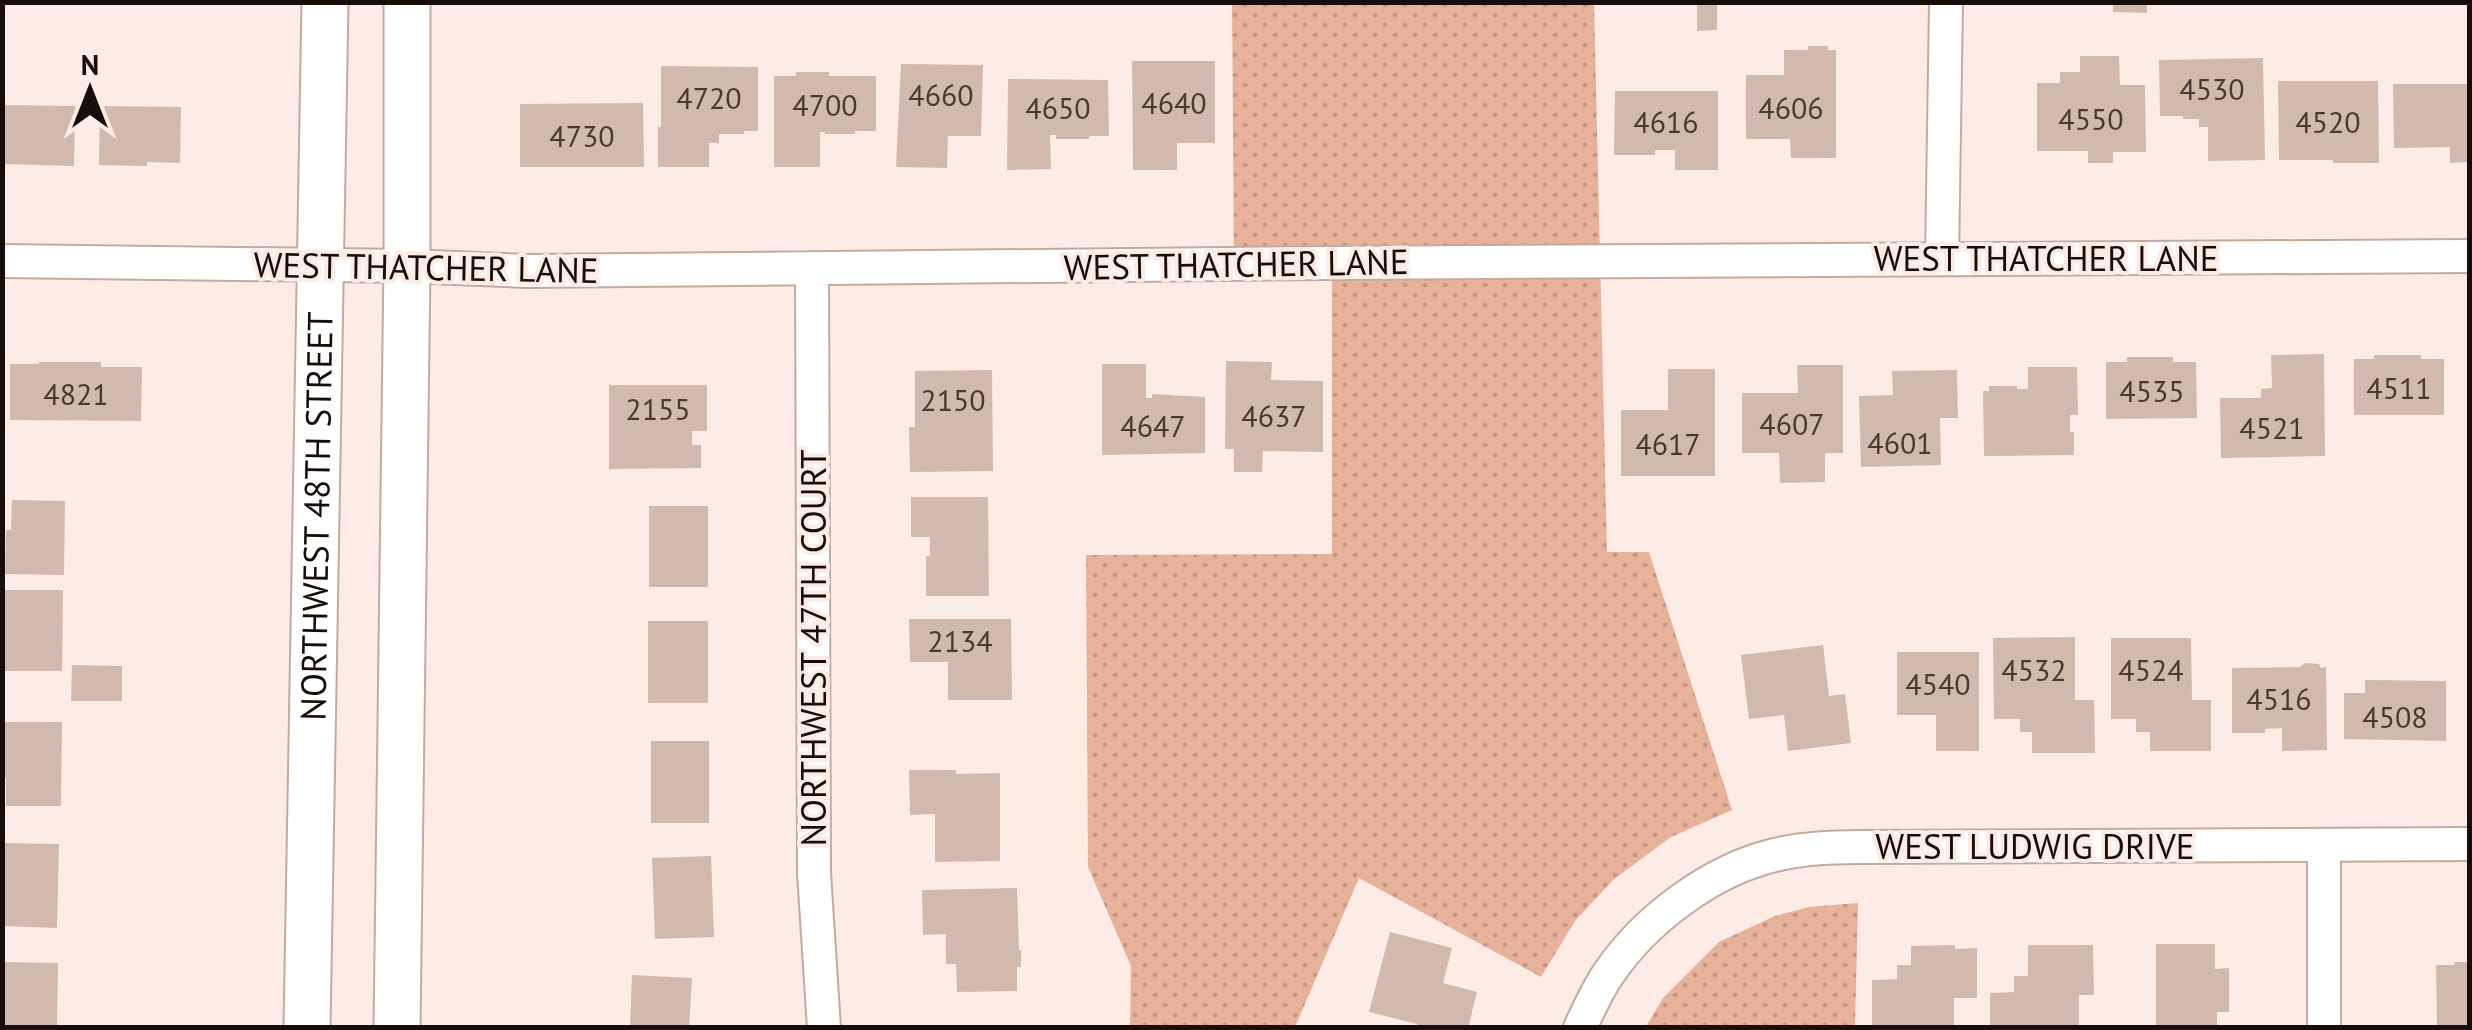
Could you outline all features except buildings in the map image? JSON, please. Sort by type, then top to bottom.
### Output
[{"type":"main road","name":"NORTHWEST 48TH STREET","points":[[307,1028],[325,2]]},
{"type":"main road","points":[[397,1028],[407,2]]},
{"type":"street","points":[[1942,258],[1946,2]]},
{"type":"street","name":"WEST THATCHER LANE","points":[[2,261],[407,266],[508,271],[2470,256]]},
{"type":"street","name":"NORTHWEST 47TH COURT","points":[[812,268],[814,873],[824,1028]]},
{"type":"street","name":"WEST LUDWIG DRIVE","points":[[1580,1028],[1608,974],[1656,919],[1702,887],[1749,863],[1793,851],[1859,846],[2470,844]]},
{"type":"street","points":[[2324,845],[2324,1028]]},
{"type":"shaded area","points":[[1232,3],[1594,3],[1607,552],[1649,552],[1732,810],[1671,837],[1613,880],[1575,921],[1541,977],[1359,878],[1295,1027],[1130,1027],[1131,966],[1088,867],[1086,555],[1332,554],[1332,263],[1234,264]]},
{"type":"shaded area","points":[[1858,903],[1855,1027],[1646,1027],[1663,998],[1719,942],[1775,916],[1809,907]]}]
